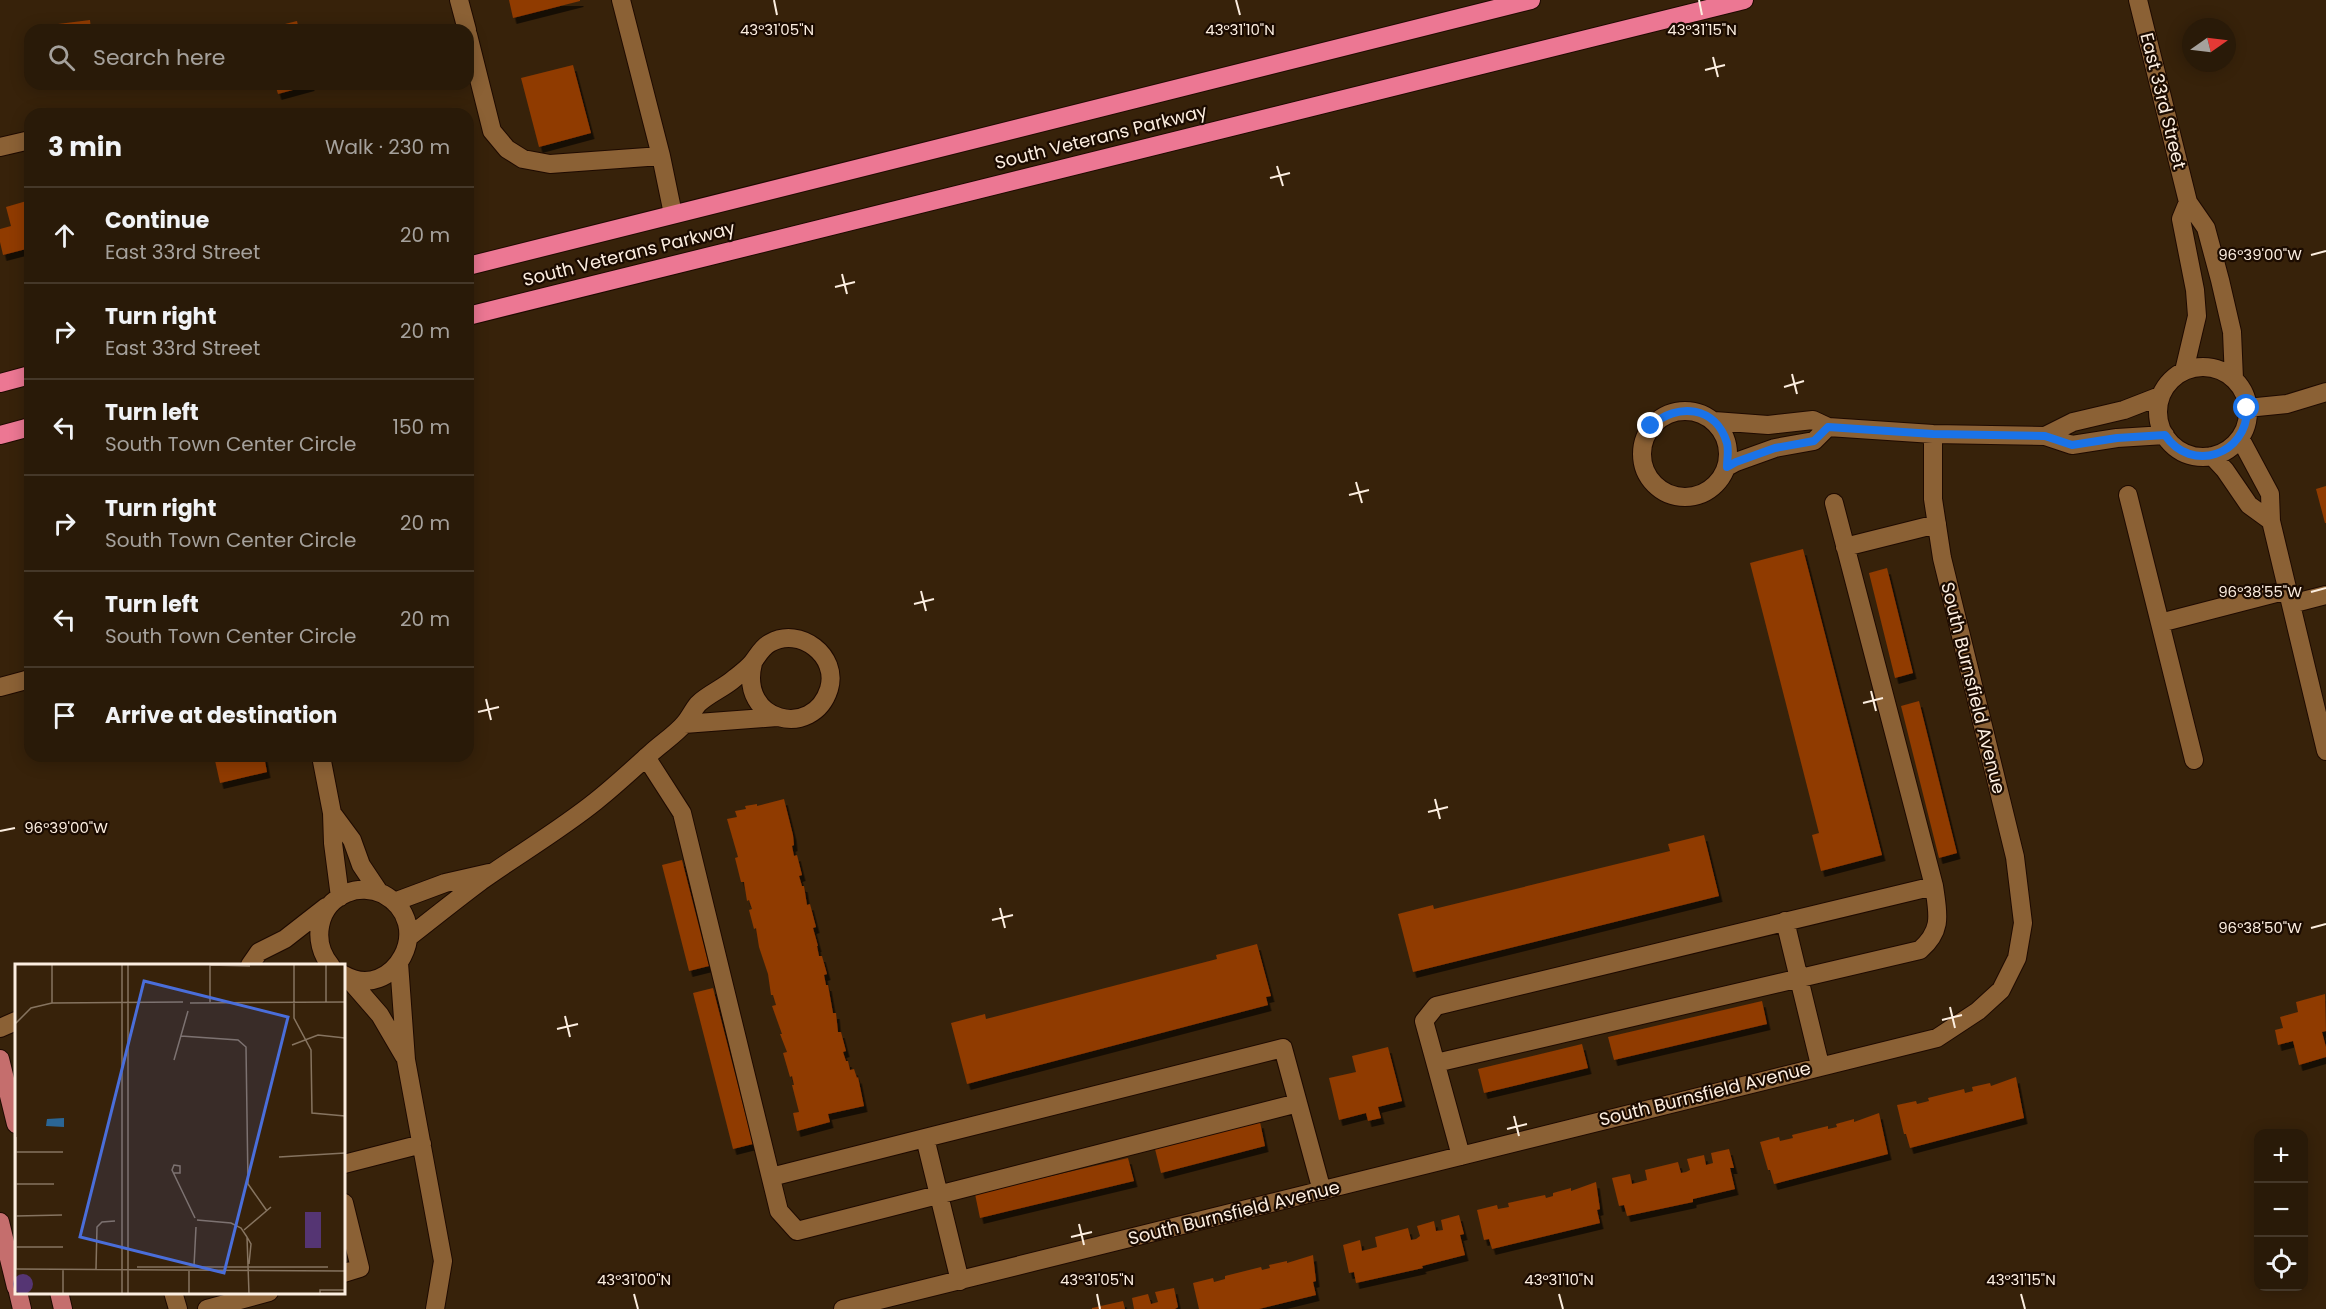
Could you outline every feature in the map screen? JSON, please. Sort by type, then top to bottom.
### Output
[{"type":"highway","name":"South Veterans Parkway","points":[[474,264],[1531,0]]},
{"type":"highway","name":"South Veterans Parkway","points":[[474,315],[1744,0]]},
{"type":"highway","points":[[0,383],[24,377]]},
{"type":"highway","points":[[0,435],[24,429]]},
{"type":"main road","points":[[0,1059],[15,1120]]},
{"type":"main road","points":[[0,1222],[15,1283]]},
{"type":"main road","points":[[18,1294],[22,1309]]},
{"type":"main road","points":[[59,1294],[63,1309]]},
{"type":"street","points":[[459,0],[465,24]]},
{"type":"street","points":[[621,0],[661,156],[673,214]]},
{"type":"street","name":"East 33rd Street","points":[[2138,0],[2188,202],[2206,228],[2220,280],[2232,332],[2234,379],[2242,389],[2247,408]]},
{"type":"street","points":[[474,59],[492,131],[507,149],[523,159],[550,164],[661,156]]},
{"type":"street","points":[[0,147],[24,141]]},
{"type":"street","name":"East 33rd Street","points":[[2184,371],[2197,316],[2196,290],[2181,219],[2188,202]]},
{"type":"street","points":[[2234,379],[2221,370],[2206,367],[2191,368],[2177,375],[2166,385],[2160,396],[2158,414],[2165,435],[2170,442],[2182,452],[2197,456],[2212,456],[2226,450],[2240,438],[2244,429],[2247,408],[2288,404],[2326,392]]},
{"type":"street","points":[[2045,436],[2073,422],[2124,410],[2160,396]]},
{"type":"street","points":[[1727,467],[1728,446],[1723,432],[1714,421],[1702,414],[1688,410],[1674,411],[1661,417],[1651,426],[1644,438],[1641,452],[1643,466],[1649,480],[1660,490],[1673,496],[1688,497],[1702,494],[1714,486],[1727,467],[1736,462],[1775,448],[1814,441],[1828,427]]},
{"type":"street","points":[[1714,421],[1768,425],[1814,420],[1828,427],[1933,434],[2045,436],[2072,445],[2117,438],[2165,435]]},
{"type":"street","name":"South Burnsfield Avenue","points":[[843,1309],[1820,1065],[1937,1038],[1978,1011],[2001,990],[2017,958],[2023,923],[2015,857],[1942,558],[1933,499],[1933,434]]},
{"type":"street","points":[[2240,438],[2270,494],[2271,521],[2326,751]]},
{"type":"street","points":[[2212,456],[2225,470],[2249,505],[2271,521]]},
{"type":"street","points":[[2128,495],[2193,760]]},
{"type":"street","points":[[1436,1063],[1920,950],[1933,939],[1938,914],[1934,886],[1834,503]]},
{"type":"street","points":[[1845,547],[1936,524]]},
{"type":"street","points":[[2160,623],[2289,597],[2326,595]]},
{"type":"street","points":[[684,724],[777,717],[790,719],[804,717],[815,710],[824,700],[829,688],[830,675],[827,662],[809,642],[796,638],[783,638],[770,643],[760,651],[753,663],[750,675],[751,689],[756,701],[765,711],[777,717]]},
{"type":"street","points":[[409,937],[496,871],[596,801],[684,724],[699,703],[725,687],[753,663]]},
{"type":"street","points":[[0,687],[24,681]]},
{"type":"street","points":[[646,757],[682,813],[779,1211],[797,1231],[937,1193],[1298,1103]]},
{"type":"street","points":[[322,762],[332,813],[336,900],[324,912],[319,927],[319,942],[324,957],[329,964]]},
{"type":"street","points":[[332,813],[352,840],[361,866],[378,892]]},
{"type":"street","points":[[394,902],[445,883],[496,871]]},
{"type":"street","points":[[1461,1156],[1424,1021],[1436,1006],[1934,886]]},
{"type":"street","points":[[250,964],[259,952],[285,939],[348,892],[363,889],[378,892],[401,909],[407,922],[409,937],[406,951],[399,963],[388,973],[375,979],[361,981],[345,976]]},
{"type":"street","points":[[1785,921],[1820,1065]]},
{"type":"street","points":[[399,963],[406,1060],[443,1261],[435,1309]]},
{"type":"street","points":[[345,976],[380,1015],[406,1060]]},
{"type":"street","points":[[0,1028],[15,1021]]},
{"type":"street","points":[[771,1177],[1283,1048],[1322,1191]]},
{"type":"street","points":[[924,1138],[960,1281]]},
{"type":"street","points":[[345,1164],[422,1144]]},
{"type":"street","points":[[345,1207],[360,1268],[345,1273]]},
{"type":"street","points":[[173,1294],[178,1309]]},
{"type":"street","points":[[207,1309],[265,1294]]},
{"type":"building","points":[[509,0],[580,0],[580,1],[513,18]]},
{"type":"building","points":[[90,20],[90,24],[58,24]]},
{"type":"building","points":[[573,65],[591,133],[539,147],[521,78]]},
{"type":"building","points":[[277,90],[293,90],[278,94]]},
{"type":"building","points":[[24,202],[24,250],[3,255],[0,229],[11,226],[6,207]]},
{"type":"building","points":[[2326,486],[2326,523],[2325,523],[2316,489]]},
{"type":"building","points":[[1803,549],[1882,855],[1821,871],[1812,835],[1819,833],[1750,563]]},
{"type":"building","points":[[1887,568],[1913,673],[1895,678],[1869,573]]},
{"type":"building","points":[[1919,701],[1957,853],[1939,858],[1901,706]]},
{"type":"building","points":[[215,762],[265,762],[267,772],[220,783]]},
{"type":"building","points":[[784,799],[793,835],[794,856],[797,855],[802,875],[799,876],[816,927],[813,928],[819,956],[822,956],[827,974],[824,975],[826,985],[828,985],[833,1013],[836,1013],[838,1032],[841,1032],[846,1051],[843,1052],[850,1070],[854,1069],[858,1077],[864,1106],[828,1114],[830,1122],[797,1131],[793,1113],[799,1112],[792,1076],[790,1077],[783,1053],[787,1052],[772,1006],[776,1005],[771,995],[768,974],[749,910],[752,909],[749,900],[747,901],[744,882],[741,882],[735,858],[738,857],[727,819],[737,817],[735,811],[746,809],[745,806],[757,804],[757,806]]},
{"type":"building","points":[[1704,835],[1719,896],[1413,972],[1398,914],[1433,905],[1434,909],[1670,851],[1668,844]]},
{"type":"building","points":[[682,860],[709,966],[689,971],[662,865]]},
{"type":"building","points":[[1257,944],[1271,996],[1266,997],[1268,1005],[967,1084],[951,1023],[985,1014],[986,1019],[1217,959],[1216,955]]},
{"type":"building","points":[[713,988],[753,1144],[733,1149],[693,993]]},
{"type":"building","points":[[2325,994],[2326,1031],[2322,1032],[2326,1057],[2299,1065],[2293,1041],[2278,1045],[2275,1030],[2283,1028],[2280,1017],[2298,1012],[2296,1002]]},
{"type":"building","points":[[1762,1001],[1767,1024],[1614,1060],[1608,1037]]},
{"type":"building","points":[[1582,1044],[1588,1068],[1484,1093],[1478,1069]]},
{"type":"building","points":[[1388,1047],[1402,1101],[1378,1107],[1381,1118],[1368,1121],[1366,1113],[1339,1120],[1329,1078],[1356,1072],[1352,1056]]},
{"type":"building","points":[[2016,1077],[2024,1118],[1910,1148],[1897,1105],[1916,1101],[1917,1104],[1929,1101],[1928,1098],[1964,1089],[1965,1093],[1973,1091],[1972,1087],[1990,1083],[1991,1086]]},
{"type":"building","points":[[1879,1113],[1888,1154],[1774,1184],[1760,1142],[1779,1137],[1780,1141],[1793,1138],[1792,1135],[1828,1126],[1828,1129],[1837,1127],[1836,1124],[1854,1119],[1854,1122]]},
{"type":"building","points":[[1260,1122],[1265,1146],[1161,1173],[1155,1149]]},
{"type":"building","points":[[1729,1149],[1734,1168],[1730,1168],[1735,1189],[1693,1199],[1693,1202],[1627,1216],[1624,1205],[1619,1206],[1612,1178],[1630,1174],[1632,1184],[1647,1180],[1645,1170],[1678,1162],[1681,1173],[1686,1172],[1690,1170],[1687,1159],[1704,1155],[1706,1165],[1713,1163],[1711,1153]]},
{"type":"building","points":[[1128,1158],[1134,1181],[980,1218],[975,1194]]},
{"type":"building","points":[[1596,1182],[1600,1223],[1492,1249],[1489,1239],[1484,1240],[1477,1210],[1497,1205],[1498,1209],[1509,1207],[1508,1203],[1545,1195],[1546,1198],[1553,1196],[1553,1193],[1571,1188],[1571,1191]]},
{"type":"building","points":[[1459,1215],[1464,1234],[1460,1235],[1465,1255],[1422,1266],[1423,1268],[1356,1283],[1354,1272],[1349,1273],[1343,1245],[1360,1240],[1362,1251],[1377,1247],[1375,1237],[1408,1228],[1411,1240],[1416,1239],[1420,1236],[1417,1226],[1434,1221],[1436,1231],[1443,1230],[1441,1220]]},
{"type":"building","points":[[1313,1255],[1316,1281],[1313,1282],[1316,1295],[1259,1309],[1199,1309],[1193,1283],[1213,1278],[1214,1282],[1225,1279],[1225,1276],[1261,1267],[1262,1270],[1270,1268],[1269,1265],[1287,1261],[1287,1263]]},
{"type":"building","points":[[1174,1288],[1178,1307],[1175,1309],[1134,1309],[1132,1298],[1148,1294],[1151,1304],[1158,1302],[1155,1292]]},
{"type":"building","points":[[1123,1301],[1125,1309],[1092,1309],[1092,1308]]},
{"type":"route","points":[[1651,426],[1661,417],[1674,411],[1688,410],[1702,414],[1714,421],[1723,432],[1728,446],[1727,467],[1775,448],[1814,441],[1828,427],[1933,434],[2045,436],[2072,445],[2117,438],[2165,435],[2182,452],[2197,456],[2212,456],[2226,450],[2240,438],[2244,429],[2247,408]]}]
